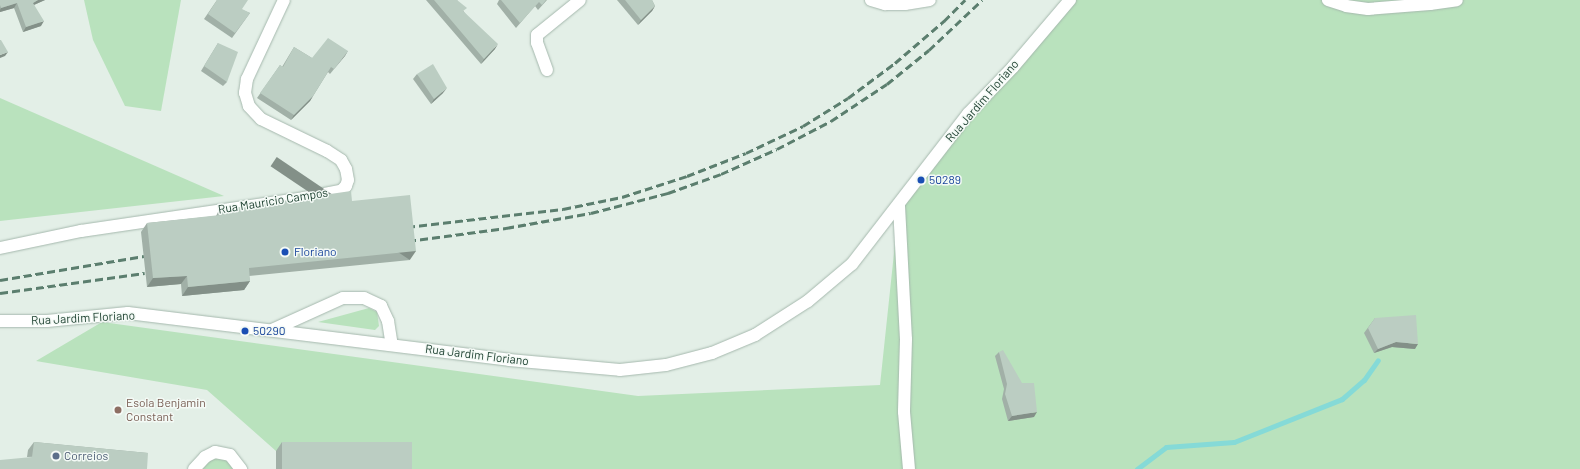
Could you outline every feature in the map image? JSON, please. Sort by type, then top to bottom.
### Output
[{"type":"street","name":"Rua Mauricio Campos","points":[[0,248],[81,231],[304,198],[342,190],[346,186],[348,180],[346,169],[341,160],[327,151],[261,119],[249,106],[245,93],[249,73],[284,0]]},
{"type":"street","points":[[547,70],[537,43],[537,35],[580,0]]},
{"type":"street","points":[[871,0],[884,4],[905,4],[930,0]]},
{"type":"street","name":"Rua Jardim Floriano","points":[[0,321],[47,320],[128,313],[576,367],[620,370],[666,365],[712,353],[755,335],[808,301],[852,264],[899,206],[926,166],[968,114],[1013,67],[1070,0]]},
{"type":"street","points":[[1328,0],[1346,6],[1368,9],[1430,4],[1457,0]]},
{"type":"street","points":[[899,206],[906,339],[904,412],[909,469]]},
{"type":"street","points":[[272,330],[343,298],[364,298],[381,306],[388,321],[392,345]]},
{"type":"street","points":[[194,469],[205,457],[215,452],[230,455],[241,469]]},
{"type":"green space","points":[[84,0],[181,0],[161,111],[125,106],[93,40]]},
{"type":"green space","points":[[1063,0],[1580,0],[1580,469],[408,469],[276,451],[207,390],[36,361],[102,322],[638,396],[880,385],[899,206]]},
{"type":"green space","points":[[0,98],[224,196],[0,221]]},
{"type":"green space","points":[[369,308],[377,312],[379,326],[375,330],[318,322]]},
{"type":"green space","points":[[219,453],[237,469],[197,469]]},
{"type":"building","points":[[0,0],[38,0],[33,3],[44,21],[26,27],[17,3],[1,8]]},
{"type":"building","points":[[217,0],[248,0],[242,9],[250,13],[235,33],[208,14]]},
{"type":"building","points":[[434,0],[457,0],[467,8],[463,11],[498,44],[484,59]]},
{"type":"building","points":[[501,0],[546,0],[542,5],[539,2],[520,23]]},
{"type":"building","points":[[625,0],[652,0],[655,6],[641,20]]},
{"type":"building","points":[[328,38],[348,51],[334,69],[331,67],[313,96],[294,115],[260,93],[280,65],[283,67],[294,47],[312,58]]},
{"type":"building","points":[[0,40],[8,52],[0,55]]},
{"type":"building","points":[[218,43],[238,52],[227,82],[204,66]]},
{"type":"building","points":[[433,64],[447,88],[434,99],[417,74]]},
{"type":"building","name":"Floriano","points":[[351,191],[352,201],[410,195],[416,251],[249,268],[250,281],[188,287],[187,276],[153,278],[147,223],[220,215],[219,210]]},
{"type":"building","points":[[1416,315],[1418,344],[1396,342],[1378,349],[1368,328],[1375,318]]},
{"type":"building","points":[[1003,350],[1022,383],[1034,383],[1037,412],[1012,416],[1005,394],[1007,384],[999,352]]},
{"type":"building","points":[[34,442],[148,453],[147,469],[0,469],[0,460],[32,457]]},
{"type":"building","points":[[282,442],[412,442],[412,469],[282,469]]},
{"type":"waterway","points":[[1137,469],[1166,447],[1234,442],[1342,399],[1364,380],[1378,360]]},
{"type":"railway","points":[[407,227],[563,209],[622,197],[687,176],[746,153],[803,126],[848,98],[895,63],[944,21],[965,0]]},
{"type":"railway","points":[[408,241],[506,228],[591,213],[668,193],[721,174],[777,149],[831,121],[887,84],[929,50],[982,0]]},
{"type":"railway","points":[[0,280],[144,256]]},
{"type":"railway","points":[[0,293],[145,273]]},
{"type":"place","name":"50289","points":[[921,180]]},
{"type":"place","name":"Floriano","points":[[285,252]]},
{"type":"place","name":"50290","points":[[245,331]]},
{"type":"place","name":"Esola Benjamin Constant","points":[[118,410]]},
{"type":"place","name":"Correios","points":[[56,456]]}]
